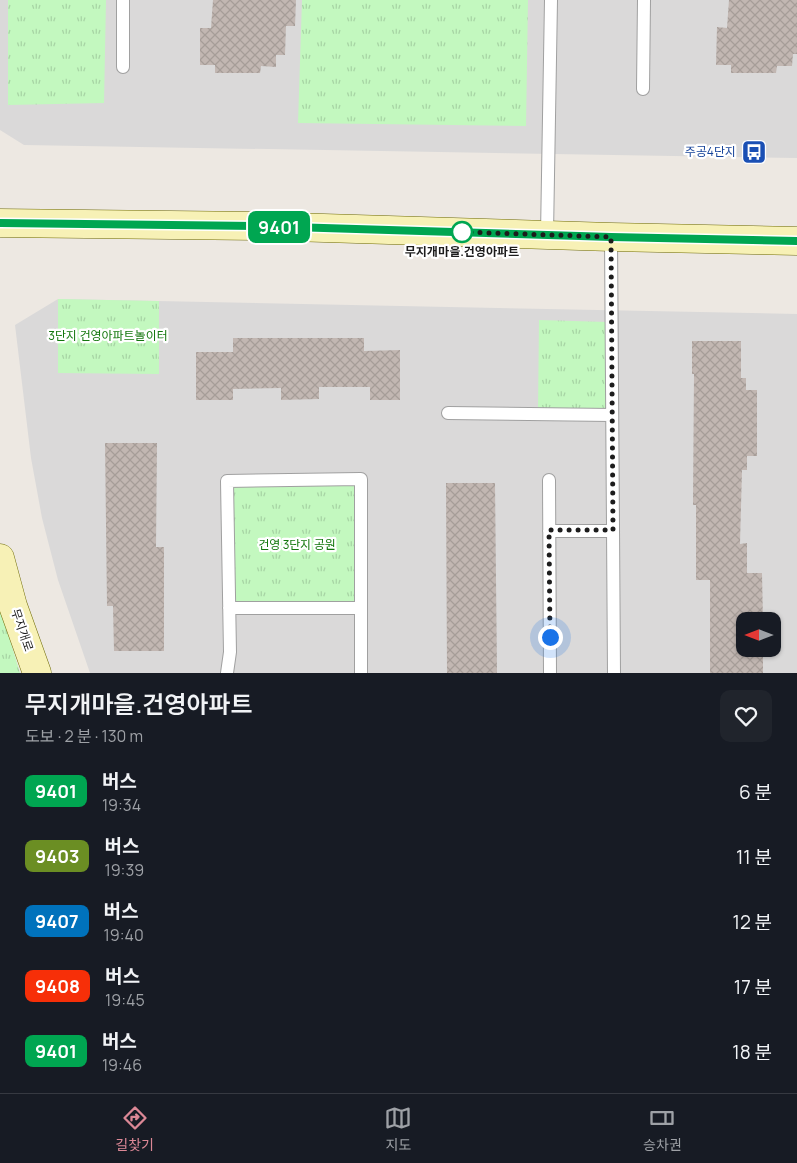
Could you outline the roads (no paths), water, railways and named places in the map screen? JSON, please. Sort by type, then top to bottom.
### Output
[{"type":"main road","points":[[0,223],[259,226],[797,241]]},
{"type":"main road","name":"무지개로","points":[[0,558],[13,606],[37,673]]},
{"type":"lane","points":[[123,0],[123,67]]},
{"type":"lane","points":[[547,234],[551,0]]},
{"type":"lane","points":[[643,89],[644,0]]},
{"type":"lane","points":[[611,237],[614,673]]},
{"type":"lane","points":[[448,413],[612,415]]},
{"type":"lane","points":[[227,673],[230,652],[230,608],[227,481],[361,479],[361,673]]},
{"type":"lane","points":[[549,480],[550,673]]},
{"type":"lane","points":[[549,530],[613,530]]},
{"type":"lane","points":[[230,608],[361,608]]},
{"type":"place","name":"주공4단지","points":[[754,152]]},
{"type":"place","name":"무지개마을.건영아파트","points":[[462,232]]},
{"type":"park label","name":"3단지 건영아파트놀이터","points":[[108,336]]},
{"type":"park label","name":"건영 3단지 공원","points":[[297,545]]}]
